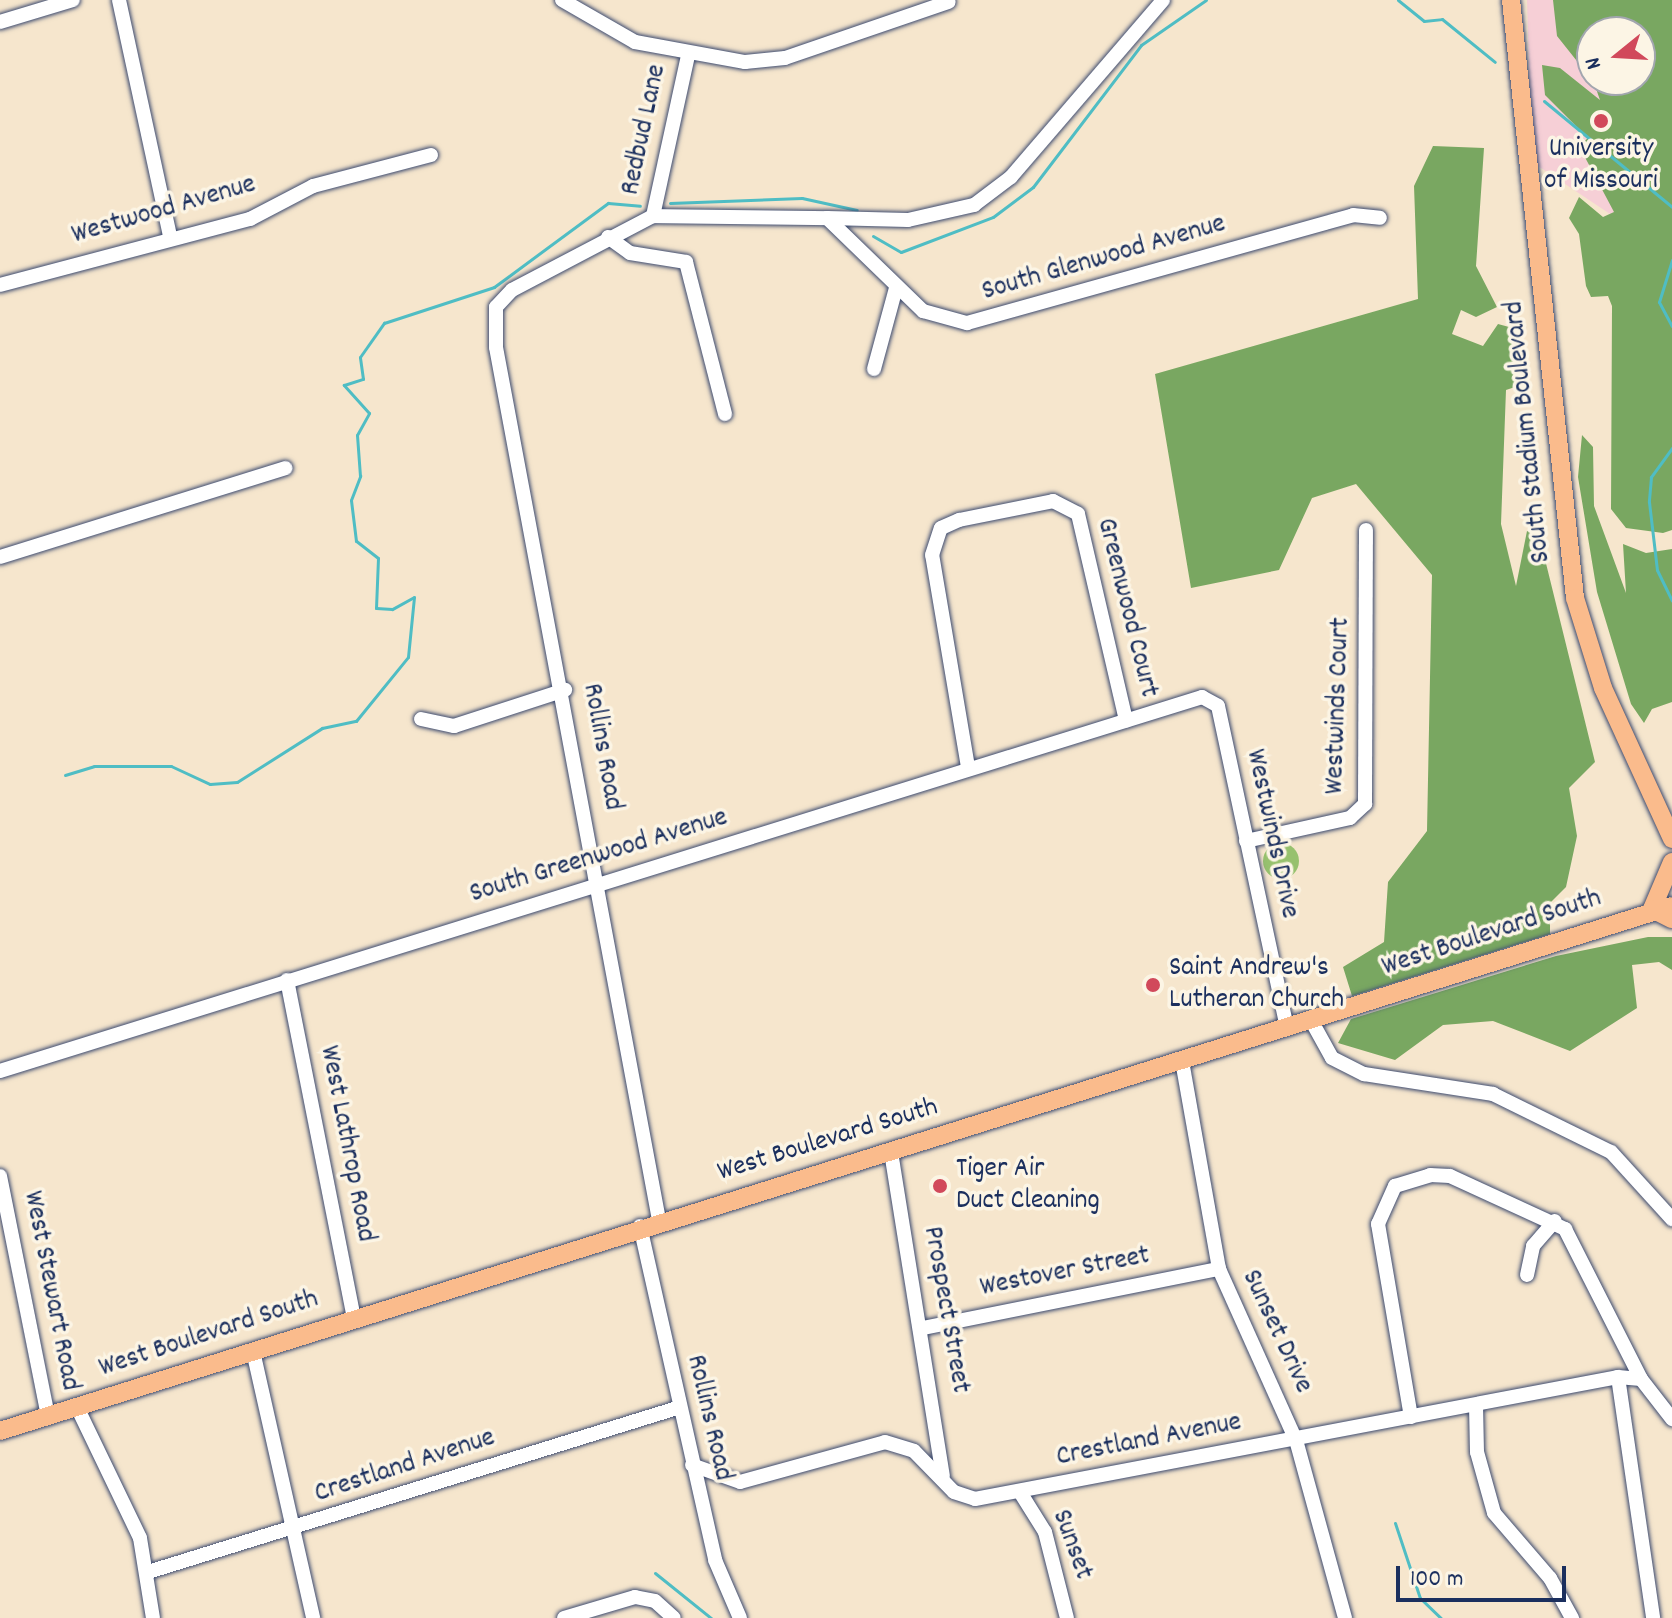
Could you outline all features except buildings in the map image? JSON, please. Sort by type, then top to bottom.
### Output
[{"type":"main road","name":"South Stadium Boulevard","points":[[1511,0],[1575,598],[1603,688],[1672,839]]},
{"type":"main road","points":[[1672,862],[1653,912],[1672,919]]},
{"type":"main road","name":"West Boulevard South","points":[[0,1431],[659,1220],[891,1152],[1672,906]]},
{"type":"street","points":[[0,22],[73,0]]},
{"type":"street","points":[[119,0],[170,236]]},
{"type":"street","points":[[562,0],[611,33],[688,55],[745,62],[785,58],[949,2]]},
{"type":"street","points":[[725,414],[686,262],[630,253],[608,237],[653,216],[908,220],[974,205],[1011,177],[1163,0]]},
{"type":"street","name":"Redbud Lane","points":[[653,216],[688,55]]},
{"type":"street","name":"Westwood Avenue","points":[[0,285],[170,236],[250,219],[313,186],[431,155]]},
{"type":"street","name":"South Glenwood Avenue","points":[[827,218],[896,288],[944,319],[991,319],[1353,215],[1380,218]]},
{"type":"street","name":"Rollins Road","points":[[608,237],[512,290],[496,307],[493,326],[565,690],[659,1220]]},
{"type":"street","points":[[874,369],[896,288]]},
{"type":"street","points":[[0,557],[285,468]]},
{"type":"street","name":"Greenwood Court","points":[[968,767],[932,555],[941,528],[959,520],[1053,501],[1078,514],[1126,720]]},
{"type":"street","name":"Westwinds Court","points":[[1246,841],[1350,818],[1365,804],[1366,530]]},
{"type":"street","points":[[421,719],[454,726],[565,690]]},
{"type":"street","name":"Westwinds Drive","points":[[1213,698],[1287,1028]]},
{"type":"street","name":"South Greenwood Avenue","points":[[0,1071],[968,767],[1126,720],[1213,698]]},
{"type":"street","name":"West Lathrop Road","points":[[287,980],[354,1318]]},
{"type":"street","points":[[1311,1020],[1332,1058],[1364,1074],[1493,1094],[1611,1152],[1672,1219]]},
{"type":"street","name":"Sunset Drive","points":[[1182,1061],[1219,1269],[1296,1440],[1345,1618]]},
{"type":"street","name":"Prospect Street","points":[[891,1152],[923,1328],[943,1476]]},
{"type":"street","name":"West Stewart Road","points":[[0,1176],[5,1226],[48,1416]]},
{"type":"street","points":[[1411,1417],[1379,1237],[1386,1196],[1406,1181],[1450,1176],[1555,1221],[1591,1268],[1641,1379],[1672,1419]]},
{"type":"street","points":[[1527,1275],[1533,1246],[1555,1221]]},
{"type":"street","name":"Rollins Road","points":[[640,1226],[677,1408],[715,1560],[740,1618]]},
{"type":"street","name":"Westover Street","points":[[923,1328],[1219,1269]]},
{"type":"street","points":[[253,1351],[313,1618]]},
{"type":"street","points":[[1618,1377],[1653,1618]]},
{"type":"street","name":"Crestland Avenue","points":[[692,1465],[740,1482],[885,1442],[914,1451],[943,1476],[962,1498],[1020,1492],[1618,1377],[1641,1379]]},
{"type":"street","points":[[1476,1405],[1477,1452],[1494,1513],[1550,1578],[1572,1618]]},
{"type":"street","name":"West Stewart Road","points":[[77,1407],[125,1501],[148,1572],[153,1618]]},
{"type":"street","name":"Crestland Avenue","points":[[148,1572],[293,1530],[677,1408]]},
{"type":"street","name":"Sunset","points":[[1020,1492],[1045,1532],[1067,1618]]},
{"type":"street","points":[[564,1618],[635,1597],[655,1601],[674,1618]]},
{"type":"shaded area","name":"University of Missouri","points":[[1527,0],[1672,0],[1634,230],[1532,162]]},
{"type":"green space","points":[[1553,0],[1672,0],[1672,530],[1663,533],[1626,528],[1611,509],[1612,306],[1608,296],[1591,297],[1586,286],[1579,234],[1569,218],[1579,197],[1603,217],[1614,212],[1579,146],[1588,138],[1545,95],[1542,65],[1560,68],[1576,81],[1576,96],[1595,96],[1600,100],[1599,96],[1656,96],[1656,16],[1576,16],[1576,60],[1557,36]]},
{"type":"green space","points":[[1433,146],[1484,148],[1476,266],[1497,307],[1476,317],[1461,310],[1452,334],[1483,346],[1498,324],[1509,327],[1522,367],[1518,386],[1506,390],[1501,524],[1516,586],[1527,531],[1539,535],[1595,762],[1569,788],[1577,836],[1566,887],[1550,903],[1550,934],[1352,996],[1343,967],[1384,942],[1388,882],[1427,831],[1432,575],[1356,484],[1312,498],[1279,570],[1191,588],[1155,374],[1418,299],[1414,186]]},
{"type":"green space","points":[[1582,435],[1593,447],[1594,506],[1626,593],[1623,544],[1646,553],[1672,549],[1672,702],[1652,709],[1644,723],[1631,704],[1597,592],[1578,477]]},
{"type":"green space","points":[[1281,843],[1294,848],[1299,861],[1294,874],[1281,879],[1268,874],[1263,861],[1268,848]]},
{"type":"green space","points":[[1648,937],[1672,937],[1672,970],[1659,962],[1632,965],[1637,1008],[1570,1051],[1493,1021],[1443,1025],[1395,1060],[1338,1043],[1351,1019],[1556,956]]},
{"type":"waterway","points":[[873,236],[901,252],[993,217],[1033,187],[1141,45],[1206,0]]},
{"type":"waterway","points":[[1398,0],[1424,21],[1442,19],[1495,62]]},
{"type":"waterway","points":[[1544,101],[1672,207]]},
{"type":"waterway","points":[[670,203],[802,198],[857,210]]},
{"type":"waterway","points":[[65,775],[94,766],[171,766],[210,784],[237,782],[322,728],[356,721],[408,657],[414,597],[392,609],[376,608],[378,558],[356,541],[351,500],[360,476],[357,435],[369,413],[344,385],[363,379],[360,357],[384,323],[494,287],[608,203],[640,206]]},
{"type":"waterway","points":[[1672,260],[1659,302],[1672,326]]},
{"type":"waterway","points":[[1672,448],[1651,477],[1649,502],[1657,570],[1672,601]]},
{"type":"waterway","points":[[1395,1523],[1420,1598],[1441,1618]]},
{"type":"waterway","points":[[655,1573],[711,1618]]},
{"type":"place","name":"University of Missouri","points":[[1601,121]]},
{"type":"place","name":"Saint Andrew's Lutheran Church","points":[[1153,985]]},
{"type":"place","name":"Tiger Air Duct Cleaning","points":[[940,1186]]}]
